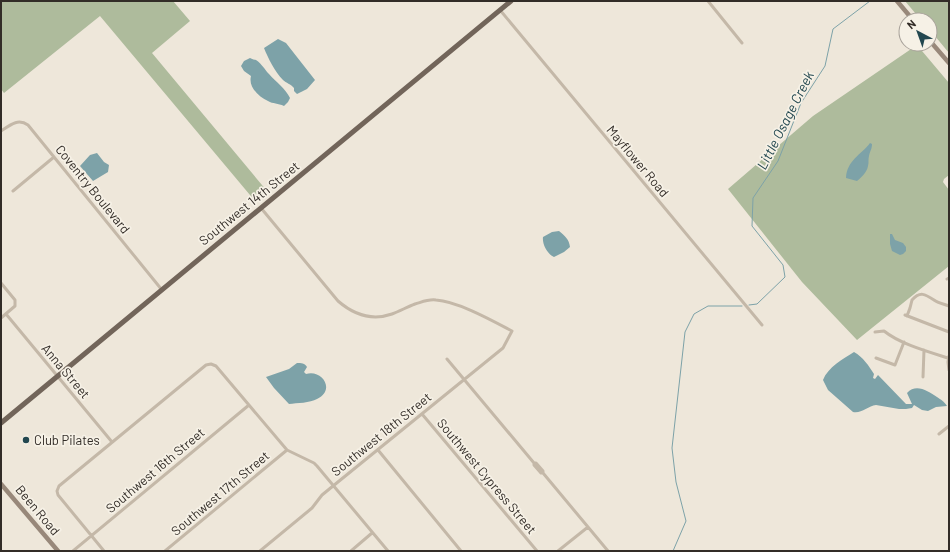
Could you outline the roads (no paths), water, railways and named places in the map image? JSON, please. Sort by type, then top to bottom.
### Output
[{"type":"main road","name":"Southwest 14th Street","points":[[1,423],[511,1]]},
{"type":"street","points":[[708,1],[742,43]]},
{"type":"street","points":[[897,1],[906,12]]},
{"type":"street","name":"Mayflower Road","points":[[500,10],[762,325]]},
{"type":"street","points":[[938,50],[949,63]]},
{"type":"street","name":"Coventry Boulevard","points":[[1,131],[15,122],[24,122],[29,126],[162,290]]},
{"type":"street","points":[[13,191],[54,157]]},
{"type":"street","name":"Southwest 18th Street","points":[[260,551],[312,508],[322,495],[503,348],[512,331],[460,306],[445,301],[425,300],[380,317],[365,316],[348,309],[338,301],[261,208]]},
{"type":"street","points":[[1,283],[15,300],[15,306],[1,318]]},
{"type":"street","points":[[949,306],[934,300],[928,295],[920,295],[912,300],[906,315],[949,332]]},
{"type":"street","name":"Anna Street","points":[[6,314],[112,442]]},
{"type":"street","points":[[875,332],[884,331],[888,335],[904,342],[924,350],[949,357],[949,370]]},
{"type":"street","points":[[876,358],[895,365],[904,342]]},
{"type":"street","points":[[923,377],[924,350]]},
{"type":"street","points":[[447,359],[534,463],[536,463],[543,471],[543,473],[608,551]]},
{"type":"street","points":[[104,551],[58,495],[57,491],[59,486],[206,365],[211,364],[216,366],[288,450],[317,466],[388,551]]},
{"type":"street","name":"Southwest 16th Street","points":[[73,551],[249,405]]},
{"type":"street","name":"Southwest Cypress Street","points":[[422,414],[537,551]]},
{"type":"street","points":[[939,434],[949,426]]},
{"type":"street","name":"Southwest 17th Street","points":[[165,551],[288,450]]},
{"type":"street","points":[[378,450],[462,551]]},
{"type":"street","name":"Been Road","points":[[1,484],[58,551]]},
{"type":"street","points":[[558,551],[588,527]]},
{"type":"street","points":[[351,551],[372,533]]},
{"type":"water","points":[[278,39],[286,43],[315,80],[307,89],[297,94],[294,91],[294,88],[283,80],[277,73],[264,48]]},
{"type":"water","points":[[250,58],[260,63],[288,95],[290,98],[284,106],[268,101],[255,91],[251,84],[251,76],[244,71],[241,66],[244,61]]},
{"type":"water","points":[[870,143],[872,144],[872,147],[868,166],[865,172],[857,181],[846,178],[852,162]]},
{"type":"water","points":[[97,153],[104,162],[109,165],[108,172],[93,181],[80,166],[90,155]]},
{"type":"water","points":[[559,231],[568,240],[570,247],[554,257],[549,254],[543,243],[543,237],[552,232]]},
{"type":"water","points":[[890,234],[892,234],[895,240],[903,243],[906,247],[906,251],[903,254],[900,255],[892,251]]},
{"type":"water","points":[[854,352],[868,365],[874,374],[873,378],[875,379],[878,375],[906,404],[912,404],[907,393],[918,388],[926,390],[944,402],[947,406],[936,407],[928,411],[922,410],[914,405],[912,408],[899,409],[876,405],[859,412],[853,412],[828,390],[823,380],[825,375],[832,367]]},
{"type":"water","points":[[297,363],[303,364],[307,367],[304,372],[306,374],[312,373],[322,377],[325,381],[326,391],[317,399],[289,404],[266,377],[289,369]]},
{"type":"waterway","name":"Little Osage Creek","points":[[749,305],[757,304],[785,277],[783,265],[752,226],[753,198],[778,161],[801,103],[825,66],[833,29],[870,1]]},
{"type":"waterway","name":"Little Osage Creek","points":[[673,551],[686,521],[676,482],[672,448],[685,332],[694,314],[708,306],[742,306]]},
{"type":"place","name":"Club Pilates","points":[[26,440]]}]
